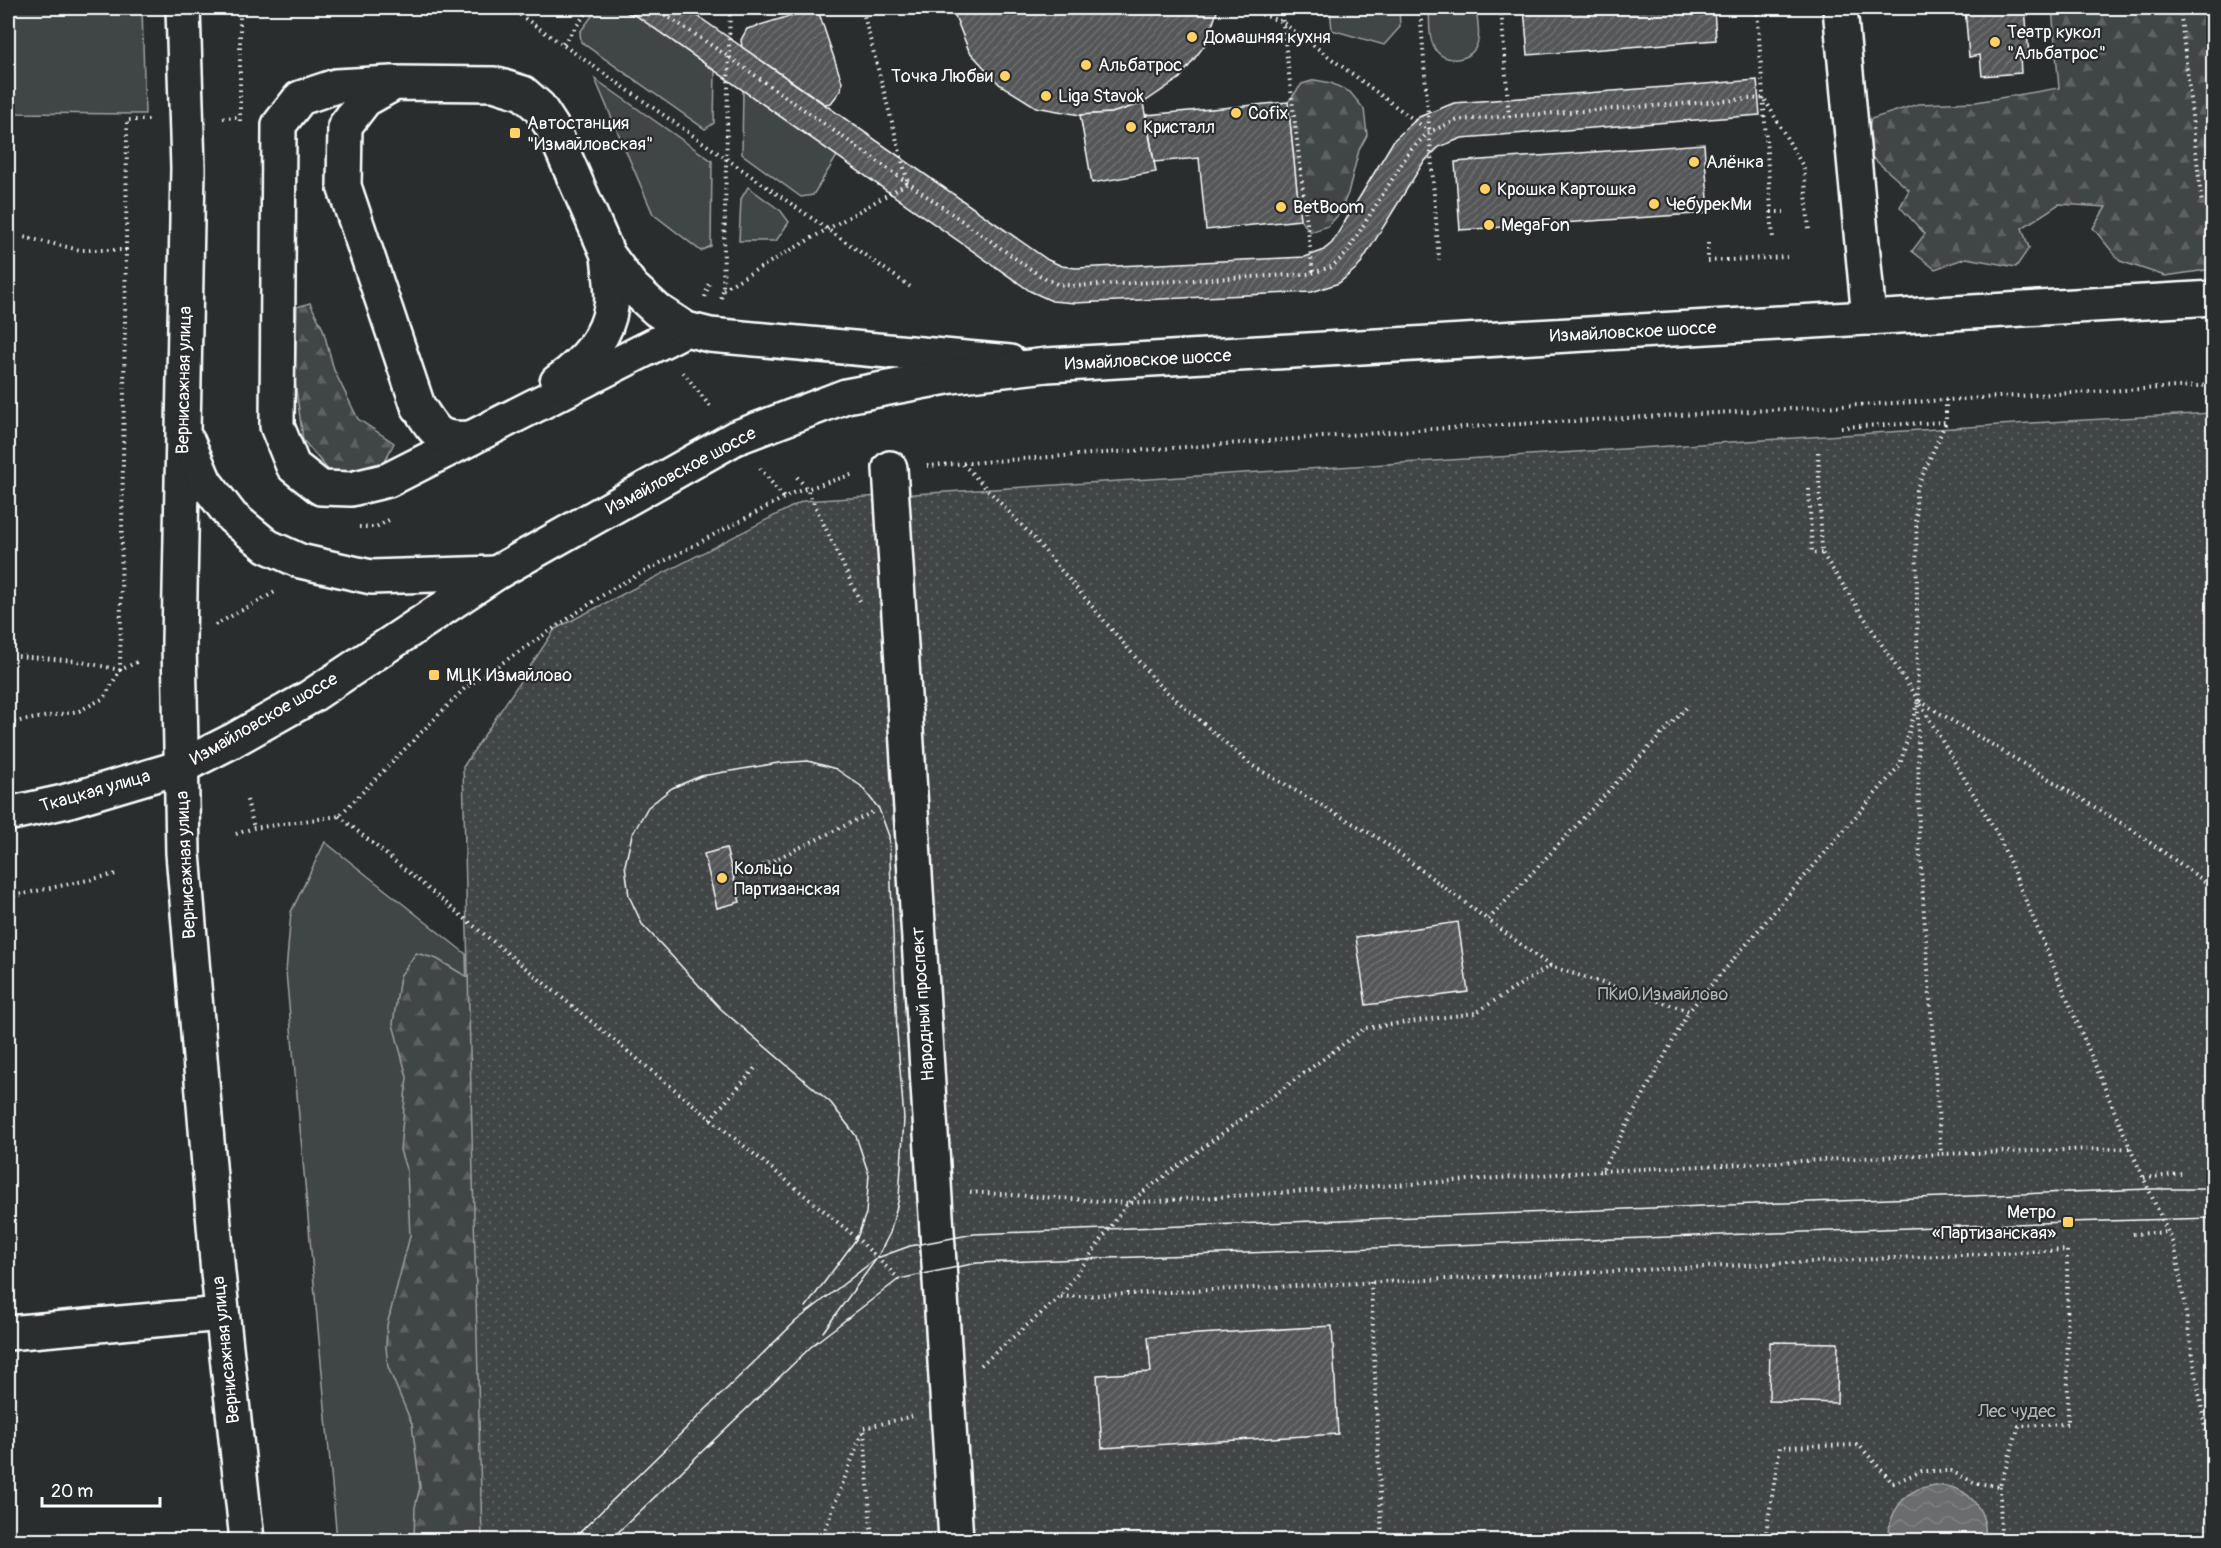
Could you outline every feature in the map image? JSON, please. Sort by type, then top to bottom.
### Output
[{"type":"main road","name":"Вернисажная улица","points":[[183,8],[188,168],[179,642],[186,896],[222,1314],[247,1540]]},
{"type":"main road","points":[[1840,8],[1869,318]]},
{"type":"main road","points":[[395,83],[365,100],[345,126],[344,186],[418,406],[434,431],[451,439],[471,438]]},
{"type":"main road","points":[[690,330],[388,480],[351,489],[321,488],[293,466],[277,426],[279,125],[300,98],[336,86],[395,83],[495,84],[524,93],[539,107],[552,127],[608,255],[632,287],[657,310],[690,330],[710,335],[1047,365]]},
{"type":"main road","points":[[503,422],[572,371],[599,342],[612,307],[608,255]]},
{"type":"main road","name":"Измайловское шоссе","points":[[181,766],[232,741],[310,697],[496,573],[735,438],[846,396],[952,376],[1047,365],[2214,298]]},
{"type":"main road","points":[[183,429],[205,482],[232,517],[267,546],[300,561],[371,577],[496,573]]},
{"type":"main road","name":"Народный проспект","points":[[890,468],[956,1540]]},
{"type":"main road","name":"Ткацкая улица","points":[[8,814],[63,802],[181,766]]},
{"type":"main road","points":[[8,1333],[222,1314]]},
{"type":"path","points":[[510,8],[912,288]]},
{"type":"path","points":[[562,44],[590,8]]},
{"type":"path","points":[[655,8],[729,57],[1040,275],[1057,284],[1076,286],[1313,273],[1331,267],[1345,255],[1409,152],[1429,132],[1458,120],[1764,98]]},
{"type":"path","points":[[730,8],[723,289],[908,183]]},
{"type":"path","points":[[862,8],[908,183]]},
{"type":"path","points":[[1245,8],[1282,22],[1429,132]]},
{"type":"path","points":[[1281,8],[1313,273]]},
{"type":"path","points":[[1420,8],[1439,260]]},
{"type":"path","points":[[1501,8],[1509,117]]},
{"type":"path","points":[[1757,8],[1773,239]]},
{"type":"path","points":[[2180,8],[2202,205]]},
{"type":"path","points":[[1764,98],[1804,168],[1809,231]]},
{"type":"path","points":[[1771,212],[1784,212]]},
{"type":"path","points":[[8,723],[79,711],[104,698],[120,670],[126,250],[80,250],[24,237]]},
{"type":"path","points":[[1708,243],[1708,261],[1787,257]]},
{"type":"path","points":[[709,283],[690,330],[682,371],[784,498]]},
{"type":"path","points":[[236,834],[254,828],[339,816],[465,688],[615,587],[784,498],[847,476],[890,468],[1431,429],[2214,385]]},
{"type":"path","points":[[1941,1155],[1919,842],[1916,490],[1946,422],[1946,400]]},
{"type":"path","points":[[1840,428],[1946,422]]},
{"type":"path","points":[[1818,452],[1822,553],[1917,700],[1999,837],[2130,1148],[2175,1248],[2214,1482]]},
{"type":"path","points":[[963,464],[1032,536],[1159,685],[1251,765],[1380,839],[1550,966],[1689,1011]]},
{"type":"path","points":[[797,477],[807,489],[863,608]]},
{"type":"path","points":[[1809,489],[1812,553],[1822,553]]},
{"type":"path","points":[[214,625],[280,589]]},
{"type":"path","points":[[18,656],[77,661],[120,670],[136,662]]},
{"type":"path","points":[[1917,700],[2131,829],[2214,888]]},
{"type":"path","points":[[1602,1171],[1689,1011],[1900,765],[1917,700]]},
{"type":"path","points":[[1488,920],[1687,706]]},
{"type":"path","points":[[741,876],[910,794]]},
{"type":"path","points":[[247,800],[254,828]]},
{"type":"path","points":[[339,816],[856,1238],[898,1279],[940,1282]]},
{"type":"path","points":[[8,897],[116,874]]},
{"type":"path","points":[[864,1428],[948,1408],[961,1383],[1060,1297],[1128,1203],[1365,1029],[1475,1013],[1550,966]]},
{"type":"path","points":[[710,1119],[758,1065]]},
{"type":"path","points":[[935,1190],[1128,1203],[1602,1171],[2130,1148]]},
{"type":"path","points":[[2144,1178],[2181,1174]]},
{"type":"path","points":[[2133,1234],[2168,1232]]},
{"type":"path","points":[[1060,1297],[2067,1250],[2068,1424],[2019,1426],[2000,1486],[2001,1540]]},
{"type":"path","points":[[1371,1282],[1382,1540]]},
{"type":"path","points":[[821,1540],[864,1428]]},
{"type":"path","points":[[864,1428],[872,1540]]},
{"type":"path","points":[[1697,1540],[1766,1539],[1780,1447],[1859,1445],[1893,1483],[1922,1470],[1951,1471],[1975,1483],[2000,1486]]},
{"type":"green space","points":[[8,8],[142,8],[145,114],[8,113]]},
{"type":"green space","points":[[598,8],[617,8],[638,17],[715,71],[714,123],[705,129],[581,42],[580,32]]},
{"type":"green space","points":[[1330,8],[1399,8],[1400,27],[1384,45],[1332,30]]},
{"type":"green space","points":[[1429,8],[1440,8],[1444,12],[1453,14],[1464,8],[1476,8],[1479,36],[1476,48],[1465,57],[1457,59],[1450,59],[1437,52],[1430,36]]},
{"type":"green space","points":[[2052,8],[2213,8],[2213,269],[2165,276],[2120,261],[2093,228],[2106,207],[2059,204],[2022,228],[2029,248],[2016,267],[1966,258],[1935,269],[1912,251],[1925,234],[1900,207],[1909,190],[1865,151],[1871,119],[1918,104],[1976,102],[2059,88]]},
{"type":"green space","points":[[595,79],[712,161],[711,246],[701,251],[653,214]]},
{"type":"green space","points":[[1315,80],[1331,83],[1350,92],[1364,109],[1367,135],[1359,150],[1348,193],[1339,214],[1328,226],[1311,232],[1300,220],[1288,102],[1302,84]]},
{"type":"green space","points":[[743,90],[837,156],[813,195],[801,197],[742,154]]},
{"type":"green space","points":[[748,187],[781,211],[789,222],[776,241],[739,241],[741,199]]},
{"type":"green space","points":[[310,303],[323,329],[334,370],[358,419],[394,443],[378,474],[363,479],[330,472],[303,440],[295,381],[297,307]]},
{"type":"green space","name":"ПКиО Измайлово","points":[[2213,413],[2213,1540],[482,1540],[463,767],[555,629],[803,501]]},
{"type":"green space","points":[[325,842],[466,954],[482,1540],[337,1540],[286,972],[291,912]]},
{"type":"green space","points":[[416,953],[437,959],[474,981],[548,1540],[414,1540],[415,1507],[420,1487],[412,1424],[388,1367],[386,1347],[387,1325],[410,1236],[407,1172],[400,1150],[407,1077],[393,1024],[400,976]]},
{"type":"water","points":[[1935,1485],[1954,1488],[1969,1496],[1979,1508],[1985,1524],[1985,1540],[1890,1540],[1892,1518],[1899,1505],[1916,1490]]},
{"type":"building","points":[[617,8],[686,8],[1048,260],[1062,266],[1076,268],[1305,257],[1322,251],[1332,243],[1394,140],[1419,117],[1454,103],[1757,80],[1760,115],[1462,138],[1439,147],[1423,163],[1359,266],[1339,283],[1312,292],[1075,303],[1052,301],[1030,291],[638,17]]},
{"type":"building","name":"Альбатрос","points":[[952,8],[1218,8],[1207,42],[1180,78],[1143,103],[1112,113],[1080,115],[1036,107],[999,84],[969,51]]},
{"type":"building","points":[[1440,8],[1464,8],[1453,14],[1444,12]]},
{"type":"building","points":[[1524,8],[1714,8],[1716,40],[1528,55]]},
{"type":"building","points":[[1965,8],[2025,8],[2029,55],[2020,56],[2021,73],[1982,76],[1980,55],[1969,57]]},
{"type":"building","points":[[806,11],[814,11],[820,16],[842,82],[841,90],[831,103],[825,104],[742,47],[741,40],[747,29]]},
{"type":"building","points":[[1288,102],[1300,220],[1206,230],[1199,158],[1154,162],[1146,115]]},
{"type":"building","points":[[1143,103],[1156,172],[1092,183],[1080,115],[1112,113]]},
{"type":"building","points":[[1704,144],[1709,213],[1460,230],[1455,162]]},
{"type":"building","name":"Кольцо Партизанская","points":[[726,848],[740,902],[717,908],[704,854]]},
{"type":"building","points":[[1458,922],[1468,992],[1366,1005],[1356,937]]},
{"type":"building","points":[[1332,1326],[1338,1434],[1102,1448],[1097,1375],[1151,1372],[1148,1337]]},
{"type":"building","points":[[1770,1342],[1838,1343],[1837,1403],[1769,1401]]},
{"type":"tram line","points":[[806,1307],[857,1238],[866,1213],[869,1175],[856,1136],[831,1103],[721,1009],[642,924],[629,896],[625,865],[632,835],[648,807],[672,788],[701,776],[778,763],[808,761],[836,769],[861,786],[879,809],[889,836],[897,1032],[904,1119],[899,1198],[890,1233],[877,1258],[823,1332]]},
{"type":"tram line","points":[[572,1540],[796,1321],[877,1258],[910,1246],[974,1234],[2149,1189],[2214,1189]]},
{"type":"tram line","points":[[610,1540],[814,1344],[899,1279],[977,1263],[2214,1218]]},
{"type":"place","name":"Домашняя кухня","points":[[1192,37]]},
{"type":"place","name":"Театр кукол \"Альбатрос\"","points":[[1995,42]]},
{"type":"place","name":"Альбатрос","points":[[1086,65]]},
{"type":"place","name":"Точка Любви","points":[[1005,76]]},
{"type":"place","name":"Liga Stavok","points":[[1046,96]]},
{"type":"place","name":"Cofix","points":[[1236,113]]},
{"type":"place","name":"Кристалл","points":[[1131,127]]},
{"type":"place","name":"Автостанция \"Измайловская\"","points":[[515,133]]},
{"type":"place","name":"Алёнка","points":[[1694,162]]},
{"type":"place","name":"Крошка Картошка","points":[[1485,189]]},
{"type":"place","name":"ЧебурекМи","points":[[1654,204]]},
{"type":"place","name":"BetBoom","points":[[1281,207]]},
{"type":"place","name":"MegaFon","points":[[1489,225]]},
{"type":"place","name":"МЦК Измайлово","points":[[434,675]]},
{"type":"place","name":"Кольцо Партизанская","points":[[722,878]]},
{"type":"place","name":"Метро «Партизанская»","points":[[2068,1222]]},
{"type":"park label","name":"Лес чудес","points":[[2017,1411]]}]
